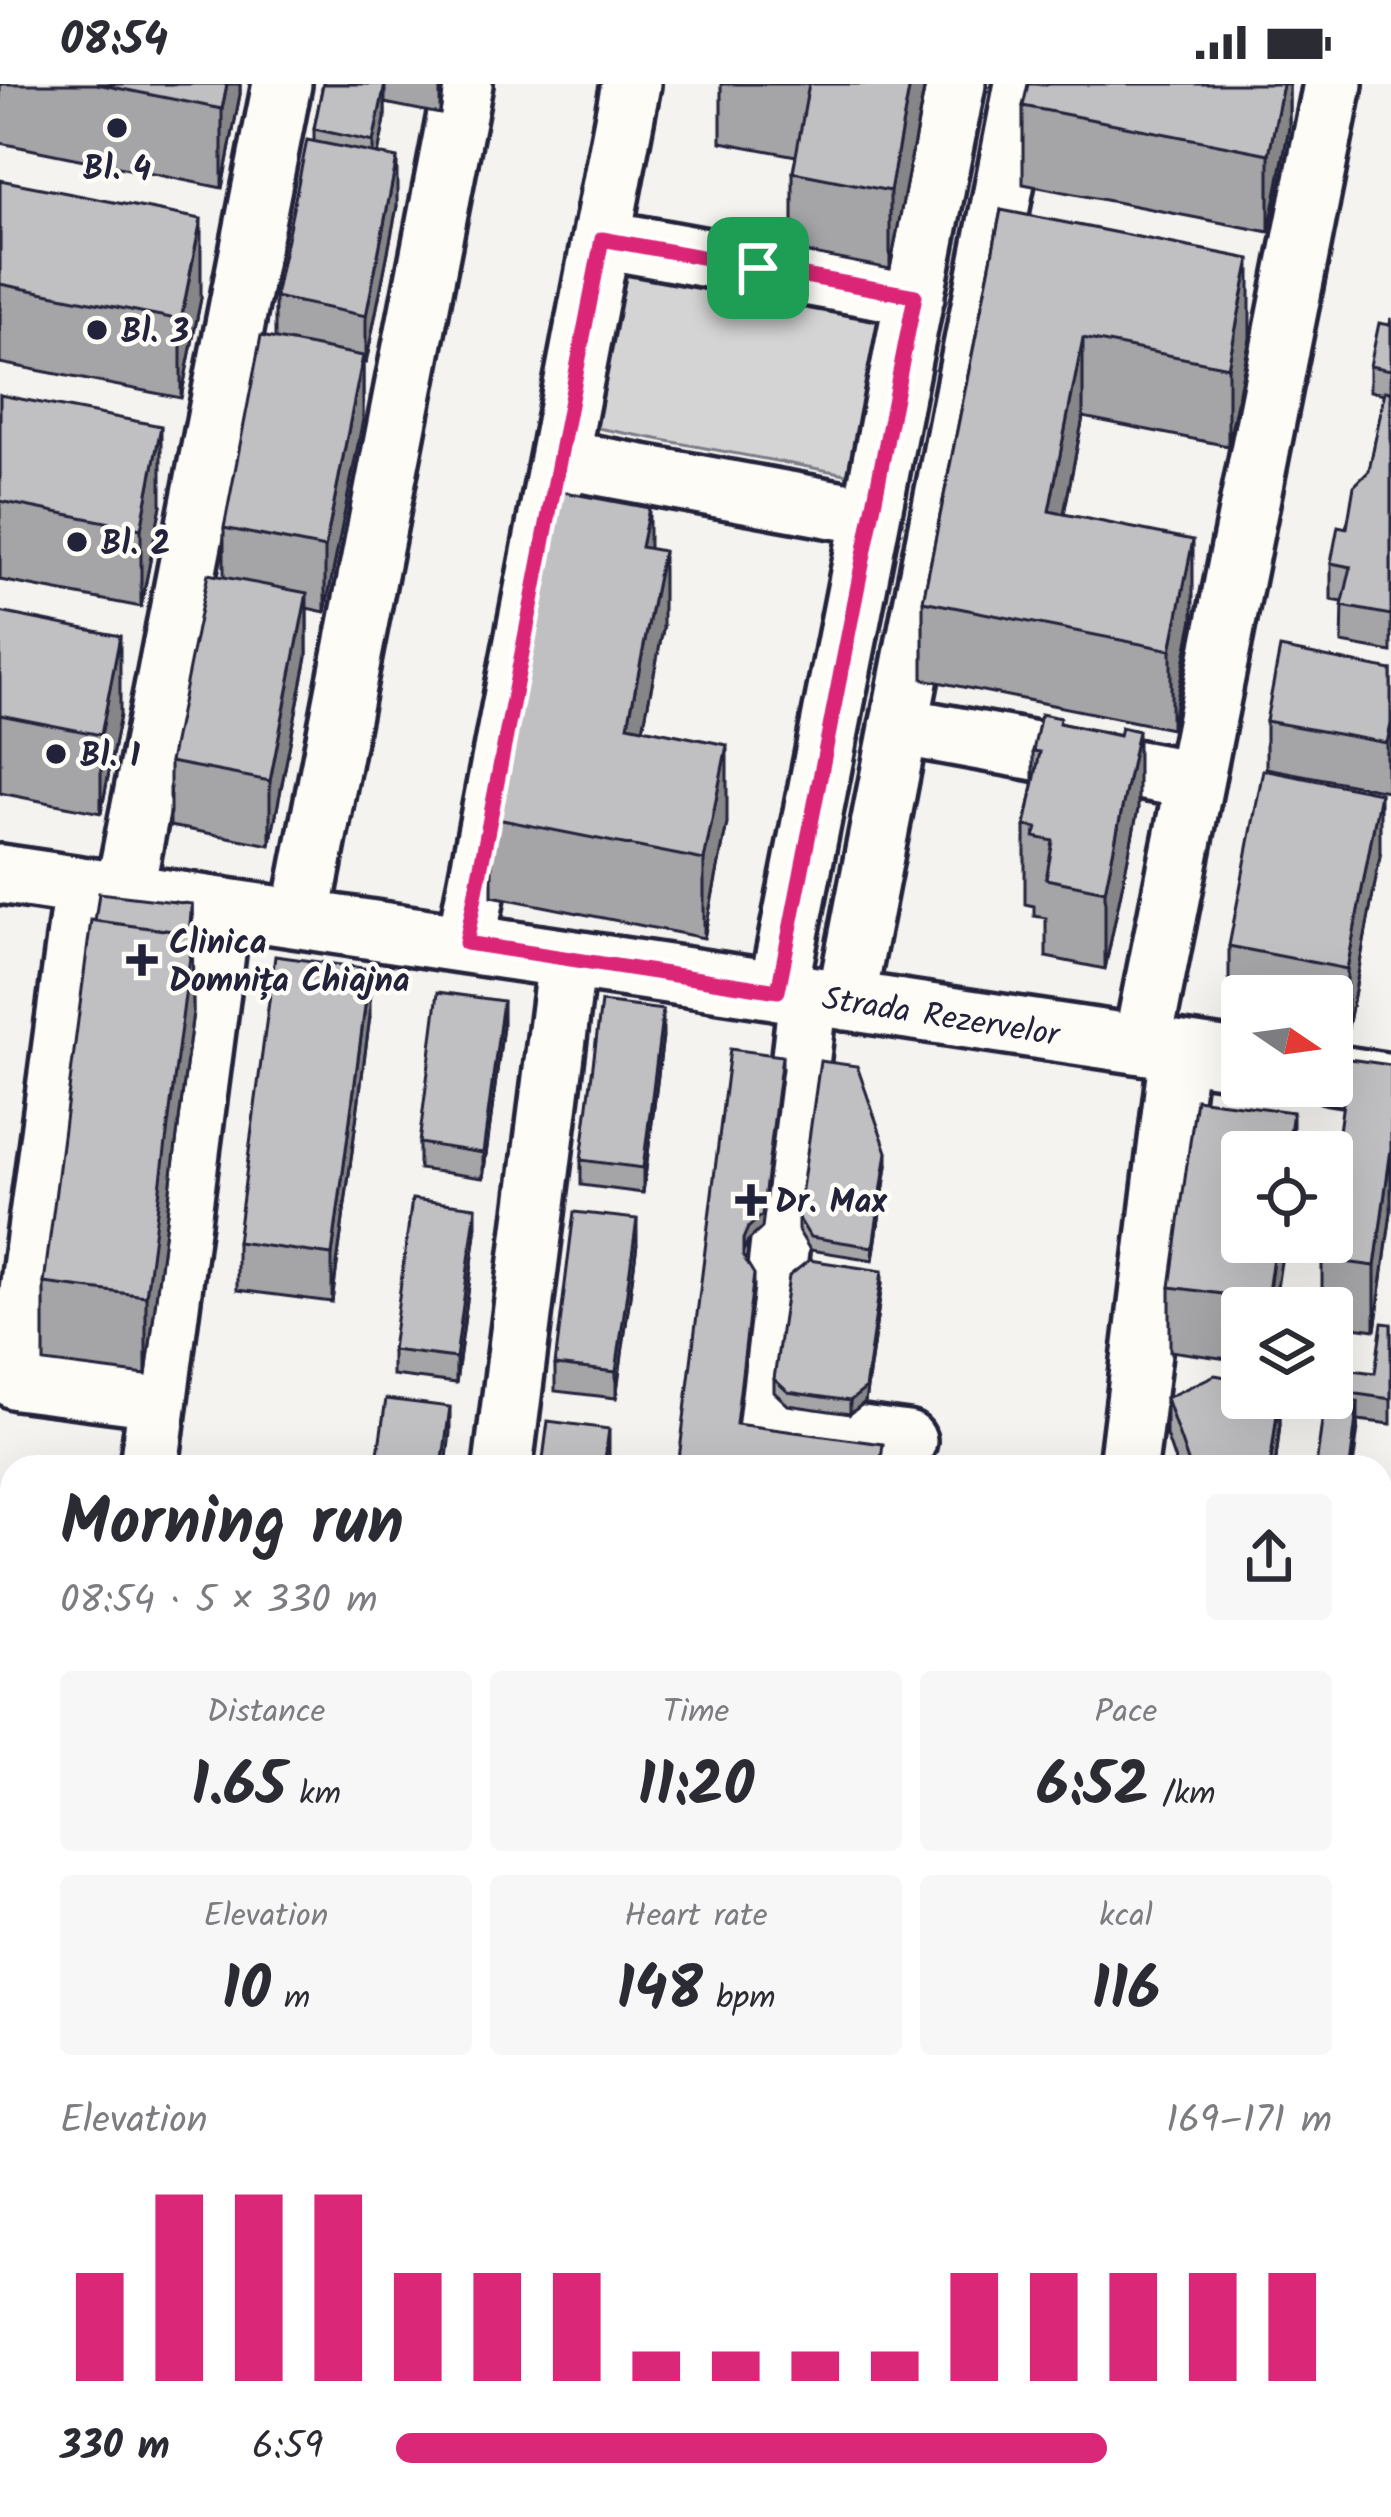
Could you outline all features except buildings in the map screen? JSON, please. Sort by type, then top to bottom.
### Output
[{"type":"street","points":[[156,1398],[17,1379],[103,890],[282,84]]},
{"type":"street","points":[[301,919],[463,84]]},
{"type":"street","points":[[466,943],[632,84]]},
{"type":"street","points":[[907,1442],[771,1423],[763,1391],[871,517],[956,84]]},
{"type":"street","points":[[811,996],[899,726],[1024,84]]},
{"type":"street","points":[[1129,1455],[1161,1048],[1193,780],[1333,84]]},
{"type":"street","points":[[602,239],[915,296]]},
{"type":"street","points":[[560,459],[871,517]]},
{"type":"street","points":[[899,726],[1193,780]]},
{"type":"street","name":"Strada Rezervelor","points":[[0,874],[1221,1057]]},
{"type":"street","points":[[150,1455],[222,907]]},
{"type":"street","points":[[504,1455],[566,959]]},
{"type":"street","points":[[1353,1077],[1391,1083]]},
{"type":"shaded area","points":[[623,262],[882,311],[851,475],[592,427]]},
{"type":"place","name":"Bl. 4","points":[[117,128]]},
{"type":"place","name":"Bl. 3","points":[[97,330]]},
{"type":"place","name":"Bl. 2","points":[[77,542]]},
{"type":"place","name":"Bl. 1","points":[[56,754]]},
{"type":"place","name":"Clinica Domnița Chiajna","points":[[142,960]]},
{"type":"place","name":"Dr. Max","points":[[751,1200]]},
{"type":"route","points":[[602,239],[758,268],[915,296],[778,991],[466,943],[602,239]]}]
